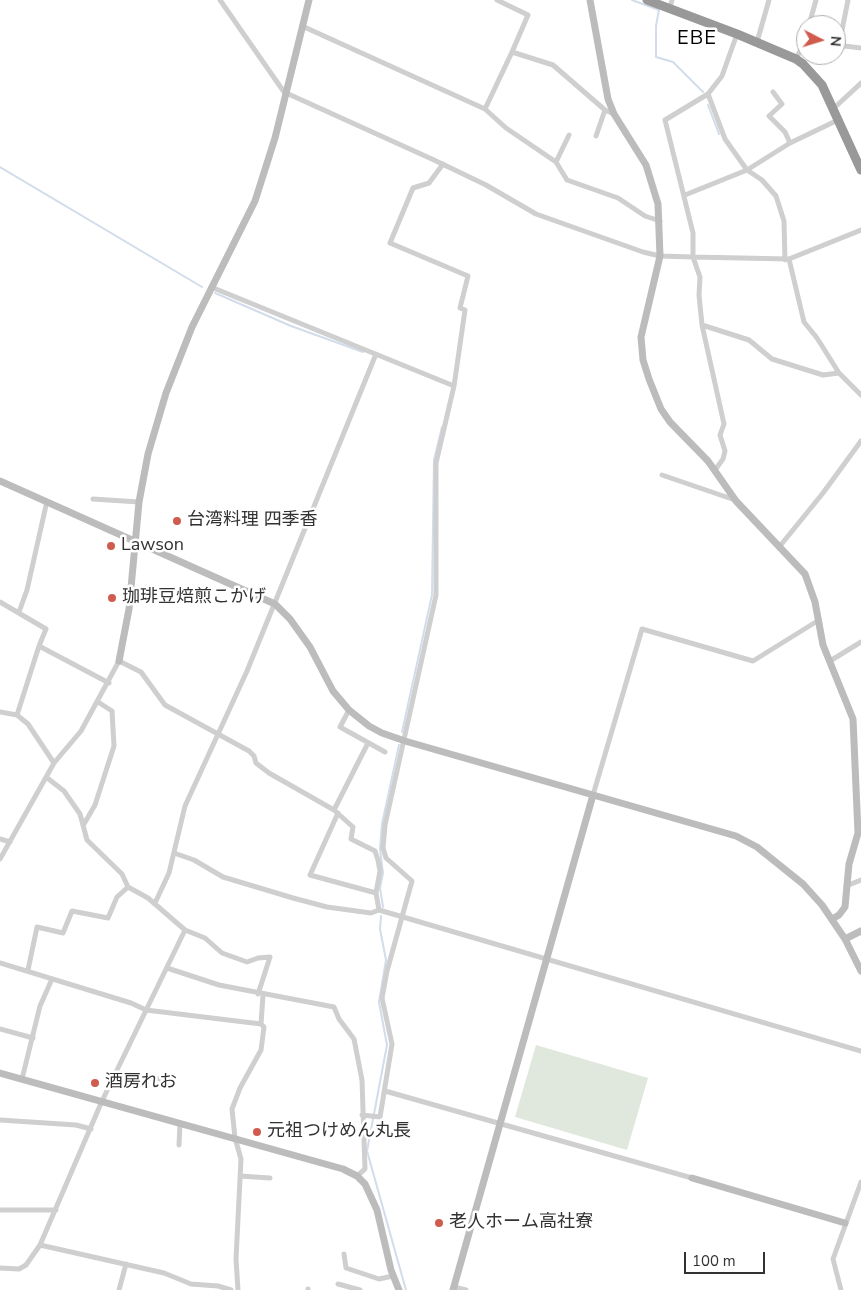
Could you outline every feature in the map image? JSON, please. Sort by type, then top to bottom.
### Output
[{"type":"highway","points":[[647,0],[671,4],[796,59]]},
{"type":"highway","points":[[803,65],[813,73],[822,85],[861,170]]},
{"type":"street","points":[[220,0],[284,92],[443,164],[536,214],[643,252],[660,256],[787,260],[861,230]]},
{"type":"street","points":[[0,859],[54,763],[81,731],[119,661],[129,609],[139,502],[146,462],[166,393],[192,327],[255,201],[274,138],[284,92],[309,0]]},
{"type":"street","points":[[485,109],[528,15],[497,0]]},
{"type":"street","points":[[590,0],[608,99],[614,114],[646,165],[658,204],[660,256],[642,328],[640,346],[643,360],[661,409],[670,422],[715,470],[736,501],[805,574],[820,620],[823,645],[853,719],[860,813],[858,833],[849,864],[845,907],[839,915],[832,919]]},
{"type":"street","points":[[757,42],[768,0]]},
{"type":"street","points":[[812,15],[816,0]]},
{"type":"street","points":[[845,15],[848,0]]},
{"type":"street","points":[[302,26],[485,109],[506,128],[556,162],[567,180],[618,198],[645,216],[660,221]]},
{"type":"street","points":[[715,470],[723,459],[725,451],[720,435],[724,424],[702,325],[699,294],[700,277],[693,257],[693,233],[665,120],[708,94],[722,76],[737,34]]},
{"type":"street","points":[[846,46],[861,48]]},
{"type":"street","points":[[512,52],[553,65],[604,110],[614,114]]},
{"type":"street","points":[[833,108],[861,83]]},
{"type":"street","points":[[773,92],[782,104],[769,116],[785,132],[790,143]]},
{"type":"street","points":[[708,94],[724,140],[747,170],[762,180],[776,196],[782,209],[787,260],[804,322],[817,338],[839,373],[861,395]]},
{"type":"street","points":[[596,136],[604,110]]},
{"type":"street","points":[[685,195],[747,170],[790,143],[838,120]]},
{"type":"street","points":[[556,162],[569,134]]},
{"type":"street","points":[[362,1115],[380,1118],[392,1044],[382,998],[387,971],[412,881],[386,858],[383,848],[386,825],[436,595],[436,463],[454,386],[465,310],[460,308],[468,276],[390,242],[413,188],[429,183],[443,164]]},
{"type":"street","points":[[211,287],[454,386]]},
{"type":"street","points":[[702,325],[749,340],[772,359],[823,375],[839,373]]},
{"type":"street","points":[[155,903],[169,873],[176,836],[185,806],[275,604],[376,354]]},
{"type":"street","points":[[780,546],[824,493],[861,441]]},
{"type":"street","points":[[662,475],[736,501]]},
{"type":"street","points":[[0,481],[136,540],[275,604],[290,619],[310,647],[333,691],[350,710],[369,726],[405,741],[736,836],[757,847],[803,884],[832,919],[845,939],[861,972]]},
{"type":"street","points":[[93,500],[139,502]]},
{"type":"street","points":[[18,612],[27,590],[47,501]]},
{"type":"street","points":[[0,602],[46,629],[17,715]]},
{"type":"street","points":[[466,1290],[453,1288],[545,960],[642,629],[753,661],[820,620]]},
{"type":"street","points":[[830,661],[860,645]]},
{"type":"street","points":[[39,646],[108,682]]},
{"type":"street","points":[[119,661],[140,672],[165,705],[248,751],[254,756],[256,763],[269,773],[336,812],[353,826],[351,839],[374,852],[380,870],[376,893],[378,910]]},
{"type":"street","points":[[84,824],[95,805],[114,746],[112,711],[98,702]]},
{"type":"street","points":[[350,710],[340,727],[385,752]]},
{"type":"street","points":[[0,712],[17,715],[37,736],[54,763]]},
{"type":"street","points":[[368,743],[336,812],[310,875],[343,886],[376,893]]},
{"type":"street","points":[[46,777],[64,791],[80,814],[87,840],[122,874],[128,887],[155,903],[185,930],[205,938],[222,952],[247,962],[258,958],[270,958],[260,994],[260,1024]]},
{"type":"street","points":[[0,839],[10,842]]},
{"type":"street","points":[[174,852],[194,860],[223,877],[293,898],[326,907],[371,913],[378,910],[861,1051]]},
{"type":"street","points":[[846,886],[861,880]]},
{"type":"street","points":[[28,970],[37,927],[64,933],[72,911],[108,918],[117,897],[128,887]]},
{"type":"street","points":[[0,1268],[19,1269],[26,1265],[40,1245],[114,1074],[185,930]]},
{"type":"street","points":[[845,939],[861,931]]},
{"type":"street","points":[[0,963],[131,1003],[146,1010],[260,1024],[264,1027],[261,1050],[240,1088],[232,1109],[235,1138],[241,1159],[236,1259],[238,1290]]},
{"type":"street","points":[[167,968],[219,985],[334,1008],[339,1019],[354,1039],[362,1080],[365,1169],[357,1176]]},
{"type":"street","points":[[22,1080],[40,1006],[52,979]]},
{"type":"street","points":[[0,1030],[33,1038]]},
{"type":"street","points":[[0,1073],[343,1169],[357,1176],[365,1184],[376,1210],[398,1290]]},
{"type":"street","points":[[114,1074],[169,1080]]},
{"type":"street","points":[[385,1091],[845,1223]]},
{"type":"street","points":[[0,1120],[76,1125],[91,1129]]},
{"type":"street","points":[[179,1145],[180,1123]]},
{"type":"street","points":[[240,1176],[270,1178]]},
{"type":"street","points":[[841,1290],[833,1259],[860,1186]]},
{"type":"street","points":[[0,1210],[56,1210]]},
{"type":"street","points":[[40,1245],[164,1273],[191,1284],[218,1286],[231,1290]]},
{"type":"street","points":[[344,1254],[346,1268],[379,1279],[393,1276]]},
{"type":"street","points":[[119,1290],[126,1264]]},
{"type":"street","points":[[338,1284],[360,1290]]},
{"type":"shaded area","points":[[536,1045],[648,1078],[627,1150],[515,1117]]},
{"type":"waterway","points":[[632,0],[659,10],[656,26],[656,57],[673,62],[703,92]]},
{"type":"waterway","points":[[708,105],[719,134]]},
{"type":"waterway","points":[[0,167],[202,287]]},
{"type":"waterway","points":[[215,293],[291,326],[363,352]]},
{"type":"waterway","points":[[402,732],[432,595],[434,460],[442,427]]},
{"type":"waterway","points":[[383,907],[380,888],[383,873],[380,849],[382,824],[399,745]]},
{"type":"waterway","points":[[381,916],[380,929],[386,960],[379,1002],[387,1045],[367,1151],[406,1290]]},
{"type":"place","name":"台湾料理 四季香","points":[[177,521]]},
{"type":"place","name":"Lawson","points":[[111,546]]},
{"type":"place","name":"珈琲豆焙煎こかげ","points":[[112,598]]},
{"type":"place","name":"酒房れお","points":[[95,1083]]},
{"type":"place","name":"元祖つけめん丸長","points":[[257,1132]]},
{"type":"place","name":"老人ホーム高社寮","points":[[439,1223]]},
{"type":"district","name":"EBE","points":[[697,39]]}]
